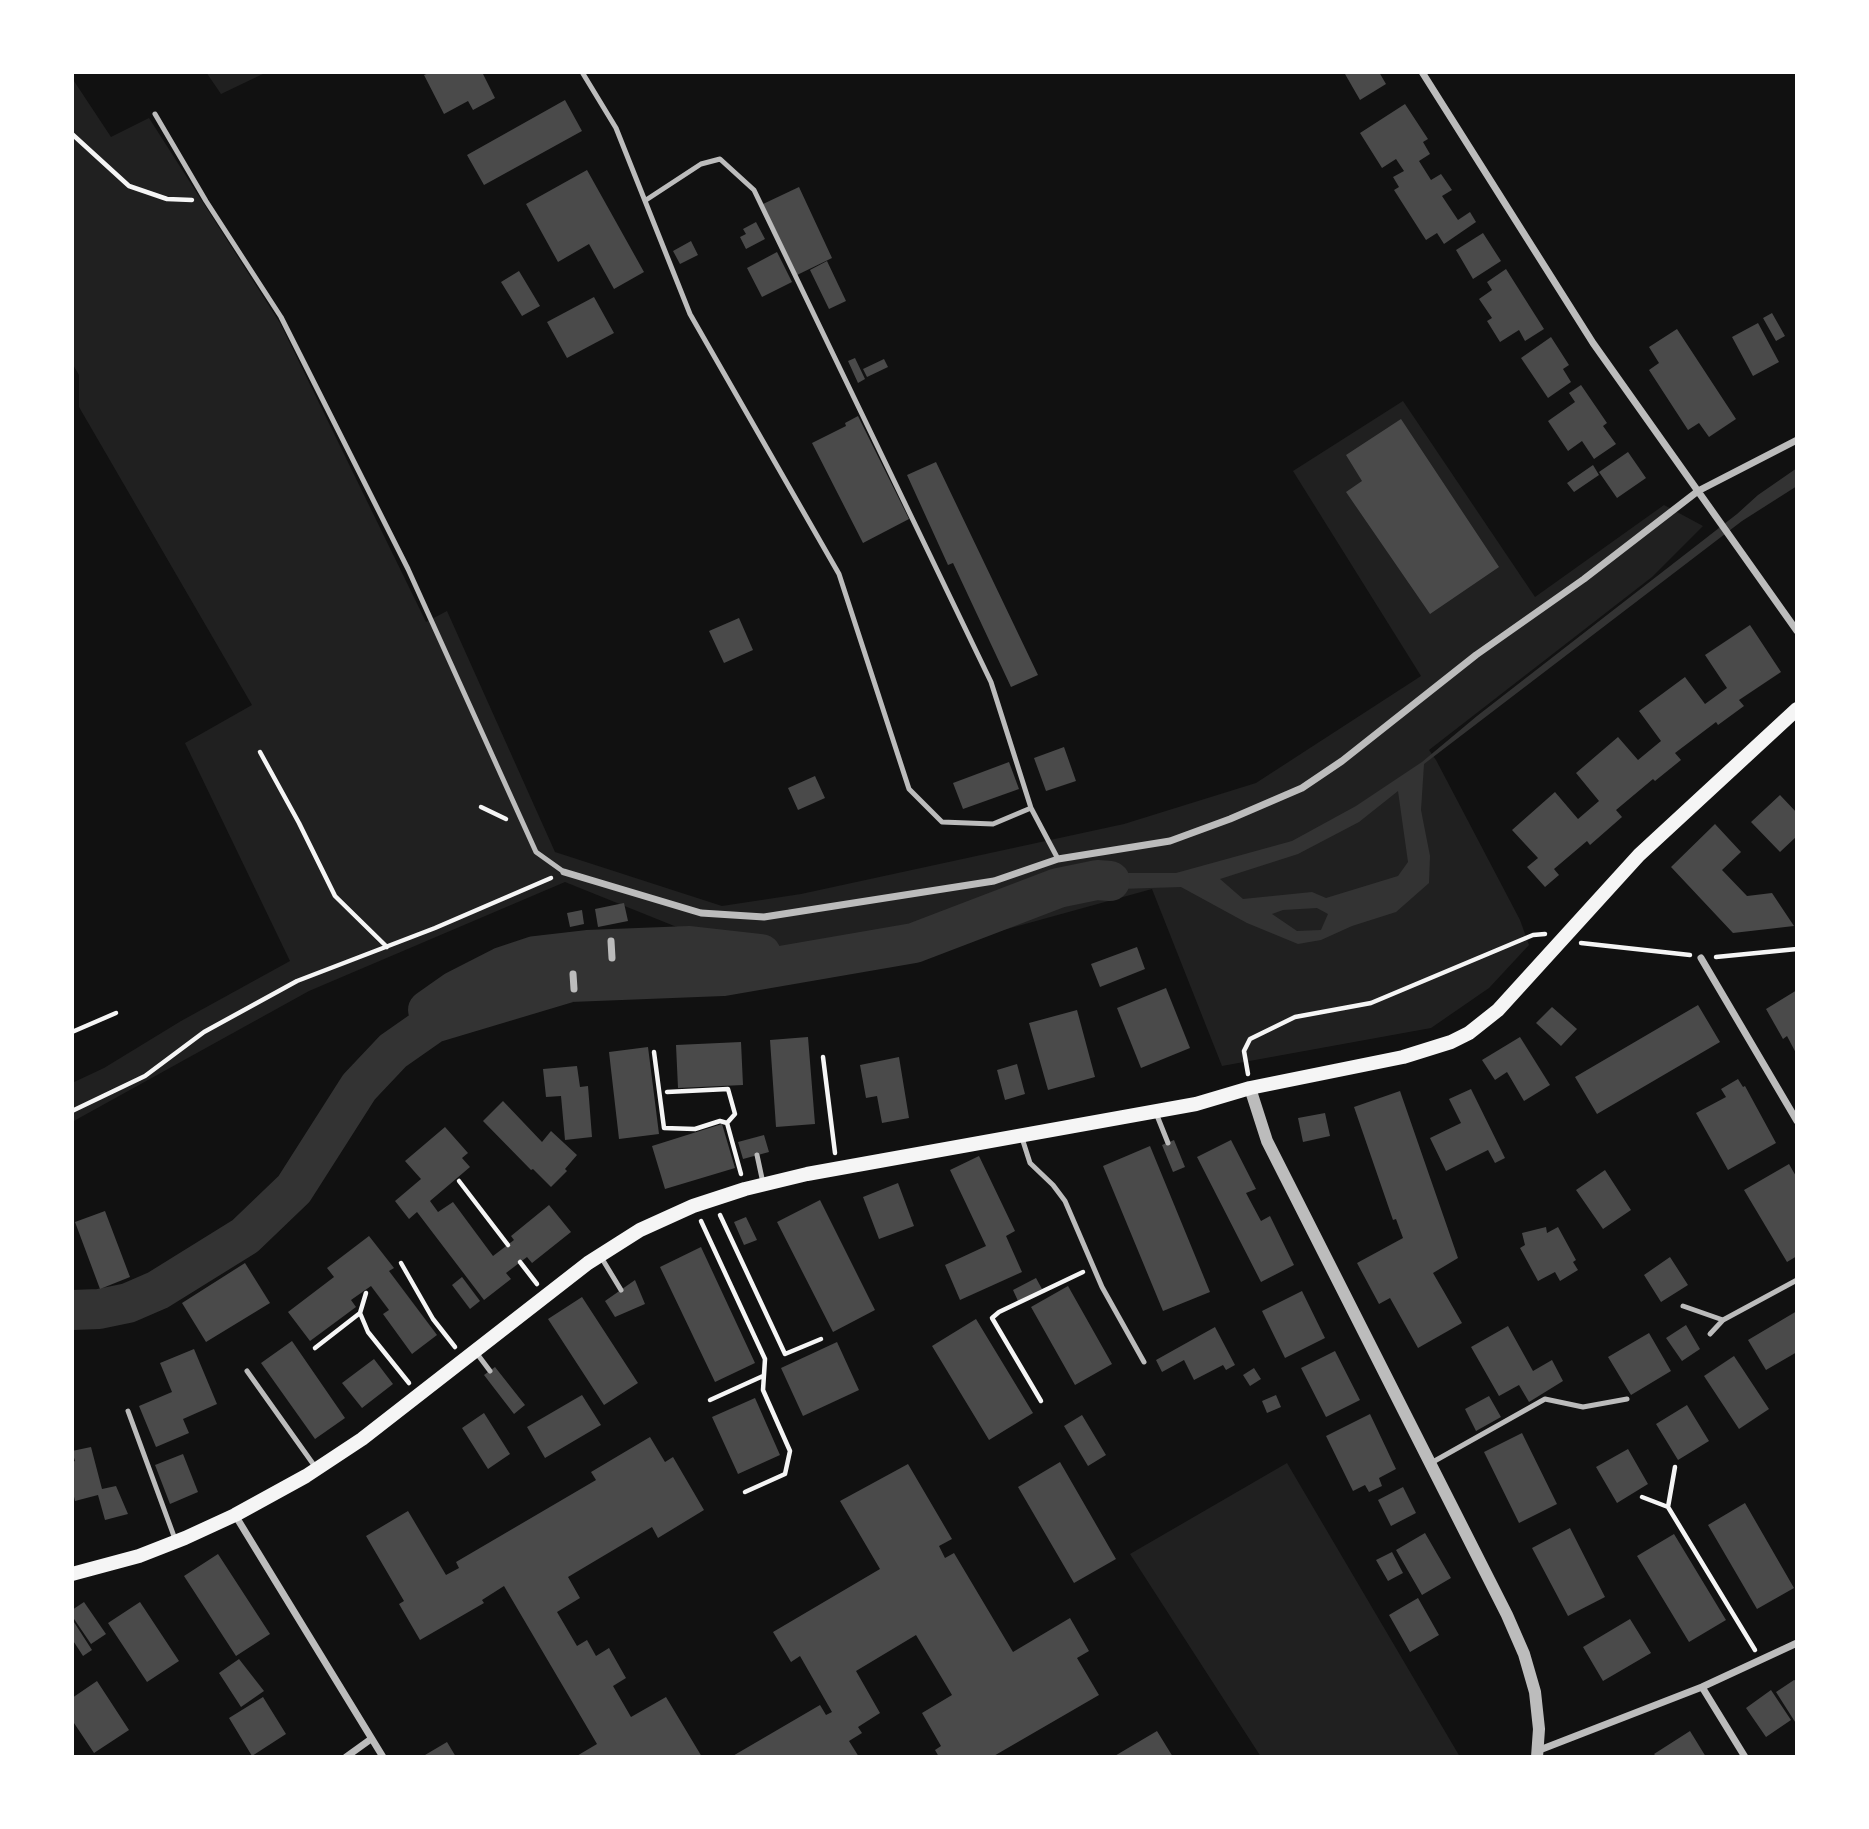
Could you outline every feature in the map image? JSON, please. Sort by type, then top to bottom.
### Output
[{"type":"main road","points":[[72,1574],[139,1556],[176,1542],[235,1515],[316,1468],[362,1438],[600,1255],[640,1230],[693,1206],[763,1184],[837,1168],[1196,1104],[1251,1088],[1403,1057],[1451,1042],[1469,1033],[1498,1010],[1639,855],[1797,709]]},
{"type":"street","points":[[1422,72],[1594,343],[1797,631]]},
{"type":"street","points":[[564,872],[701,913],[764,916],[995,881],[1058,859],[1170,841],[1302,788],[1342,761],[1476,655],[1584,579],[1698,491],[1797,440]]},
{"type":"street","points":[[611,942],[612,958]]},
{"type":"street","points":[[1701,958],[1797,1121]]},
{"type":"street","points":[[573,974],[574,989]]},
{"type":"street","points":[[1251,1088],[1267,1141],[1431,1463],[1524,1654],[1535,1692],[1539,1729],[1537,1754],[1702,1687],[1797,1643]]},
{"type":"street","points":[[235,1515],[383,1757]]},
{"type":"street","points":[[1702,1687],[1745,1757]]},
{"type":"street","points":[[346,1757],[371,1740]]},
{"type":"lane","points":[[582,72],[616,128],[690,314],[839,574],[909,789],[942,822],[993,824],[1031,808]]},
{"type":"lane","points":[[155,114],[206,201],[281,317],[408,569],[536,852],[564,872]]},
{"type":"lane","points":[[646,200],[701,164],[720,159],[754,190],[991,682],[1031,808],[1058,859]]},
{"type":"lane","points":[[1155,1111],[1168,1143]]},
{"type":"lane","points":[[1021,1135],[1030,1163],[1065,1201],[1092,1267],[1144,1362]]},
{"type":"lane","points":[[757,1155],[763,1184]]},
{"type":"lane","points":[[600,1255],[621,1290]]},
{"type":"lane","points":[[1710,1334],[1723,1320],[1797,1280]]},
{"type":"lane","points":[[1683,1306],[1723,1320]]},
{"type":"lane","points":[[470,1355],[490,1371]]},
{"type":"lane","points":[[247,1371],[316,1468]]},
{"type":"lane","points":[[1431,1463],[1545,1399],[1583,1407],[1627,1399]]},
{"type":"lane","points":[[128,1410],[176,1542]]},
{"type":"path","points":[[72,134],[129,186],[167,199],[206,201]]},
{"type":"path","points":[[260,752],[335,896],[387,947]]},
{"type":"path","points":[[72,1111],[145,1076],[204,1032],[297,981],[387,947],[564,872]]},
{"type":"path","points":[[1251,1088],[1244,1051],[1250,1039],[1295,1017],[1371,1003],[1533,935],[1570,932],[1583,944],[1665,951],[1701,958],[1797,949]]},
{"type":"path","points":[[72,1032],[116,1013]]},
{"type":"path","points":[[654,1052],[664,1128],[695,1129],[720,1121],[727,1123]]},
{"type":"path","points":[[824,1057],[837,1168]]},
{"type":"path","points":[[667,1092],[728,1089],[735,1114],[727,1123]]},
{"type":"path","points":[[727,1123],[745,1189]]},
{"type":"path","points":[[459,1181],[508,1245]]},
{"type":"path","points":[[713,1199],[785,1354],[821,1339]]},
{"type":"path","points":[[693,1206],[765,1359],[762,1390],[790,1451],[785,1474],[745,1492]]},
{"type":"path","points":[[520,1262],[546,1295]]},
{"type":"path","points":[[401,1263],[433,1319],[470,1355]]},
{"type":"path","points":[[1041,1401],[992,1318],[999,1312],[1092,1267]]},
{"type":"path","points":[[315,1348],[360,1313],[366,1293]]},
{"type":"path","points":[[360,1313],[368,1332],[419,1395]]},
{"type":"path","points":[[710,1400],[763,1376]]},
{"type":"path","points":[[1668,1507],[1675,1467]]},
{"type":"path","points":[[1642,1497],[1668,1507],[1761,1660]]},
{"type":"shaded area","points":[[206,72],[267,72],[221,94]]},
{"type":"shaded area","points":[[72,78],[111,137],[149,118],[280,323],[426,622],[447,611],[555,852],[722,906],[801,894],[1124,824],[1256,783],[1421,676],[1293,471],[1403,401],[1535,597],[1664,505],[1703,526],[1652,577],[1429,750],[1520,920],[1529,945],[1489,988],[1431,1028],[1222,1066],[1152,889],[920,953],[727,979],[714,942],[565,882],[309,991],[72,1122],[72,1083],[104,1068],[181,1021],[290,961],[185,743],[252,705],[79,407],[79,375],[72,363]]},
{"type":"shaded area","points":[[1797,468],[1797,486],[1742,521],[1424,764],[1421,810],[1430,856],[1429,883],[1396,912],[1352,926],[1321,940],[1298,944],[1247,923],[1181,887],[1057,891],[1056,886],[1097,873],[1176,873],[1292,841],[1356,806],[1422,762],[1758,495]],"holes":[[[1398,791],[1408,862],[1398,876],[1326,898],[1312,892],[1243,899],[1220,879],[1298,854],[1359,822]],[[1317,908],[1328,914],[1321,930],[1297,931],[1272,914],[1283,910]]]},
{"type":"shaded area","points":[[1287,1463],[1460,1757],[1261,1757],[1130,1554]]},
{"type":"building","points":[[431,72],[482,72],[495,98],[473,110],[468,101],[444,114],[424,75]]},
{"type":"building","points":[[1379,72],[1386,84],[1360,100],[1345,74]]},
{"type":"building","points":[[565,100],[582,131],[484,185],[467,155]]},
{"type":"building","points":[[1405,104],[1428,139],[1423,142],[1430,154],[1419,161],[1431,180],[1441,174],[1452,190],[1442,196],[1458,220],[1470,212],[1476,222],[1444,244],[1437,233],[1426,240],[1394,190],[1399,187],[1393,177],[1404,171],[1396,159],[1382,168],[1360,133]]},
{"type":"building","points":[[587,170],[644,272],[614,289],[589,244],[558,262],[526,204]]},
{"type":"building","points":[[799,187],[832,258],[797,275],[763,204]]},
{"type":"building","points":[[756,222],[765,239],[746,249],[740,237],[746,234],[743,229]]},
{"type":"building","points":[[1483,233],[1501,261],[1473,279],[1456,250]]},
{"type":"building","points":[[691,241],[698,255],[680,264],[673,251]]},
{"type":"building","points":[[777,252],[792,282],[762,297],[747,268]]},
{"type":"building","points":[[827,261],[846,301],[829,309],[810,270]]},
{"type":"building","points":[[1506,269],[1544,329],[1525,341],[1519,330],[1500,342],[1487,321],[1492,318],[1479,299],[1492,290],[1487,282]]},
{"type":"building","points":[[519,271],[540,306],[522,316],[501,282]]},
{"type":"building","points":[[594,297],[614,333],[567,358],[547,322]]},
{"type":"building","points":[[1772,313],[1785,336],[1776,341],[1763,318]]},
{"type":"building","points":[[1758,323],[1779,362],[1753,376],[1732,337]]},
{"type":"building","points":[[1677,329],[1736,419],[1709,437],[1699,423],[1688,430],[1649,370],[1659,363],[1649,347]]},
{"type":"building","points":[[1551,337],[1569,365],[1563,369],[1571,382],[1548,398],[1521,358]]},
{"type":"building","points":[[855,358],[865,379],[858,383],[848,361]]},
{"type":"building","points":[[884,359],[888,367],[867,377],[863,369]]},
{"type":"building","points":[[1581,385],[1607,423],[1603,426],[1616,444],[1594,459],[1582,441],[1568,451],[1548,421],[1575,402],[1569,393]]},
{"type":"building","points":[[858,416],[909,519],[863,543],[812,443],[846,426],[845,423]]},
{"type":"building","points":[[1401,419],[1499,567],[1430,614],[1346,492],[1362,481],[1346,455]]},
{"type":"building","points":[[1628,452],[1646,478],[1617,498],[1599,472]]},
{"type":"building","points":[[936,462],[1038,675],[1011,687],[953,563],[948,565],[907,475]]},
{"type":"building","points":[[1593,465],[1599,475],[1574,492],[1567,483]]},
{"type":"building","points":[[739,618],[753,650],[724,663],[709,631]]},
{"type":"building","points":[[1750,625],[1781,672],[1739,700],[1744,706],[1718,725],[1716,722],[1675,753],[1681,760],[1616,810],[1622,817],[1590,845],[1587,841],[1554,869],[1559,875],[1545,887],[1527,867],[1538,858],[1512,830],[1555,792],[1578,819],[1599,801],[1576,773],[1618,737],[1638,760],[1661,741],[1639,711],[1685,677],[1705,704],[1727,688],[1705,655]]},
{"type":"building","points":[[1064,747],[1076,781],[1046,791],[1034,758]]},
{"type":"building","points":[[1009,762],[1019,789],[963,809],[953,783]]},
{"type":"building","points":[[815,776],[825,798],[798,810],[788,788]]},
{"type":"building","points":[[1780,795],[1797,813],[1797,836],[1780,852],[1751,822]]},
{"type":"building","points":[[1715,824],[1741,852],[1722,870],[1747,896],[1772,893],[1794,926],[1733,933],[1671,867]]},
{"type":"building","points":[[624,903],[628,921],[598,927],[595,909]]},
{"type":"building","points":[[582,910],[584,924],[570,927],[567,913]]},
{"type":"building","points":[[1137,947],[1145,969],[1100,987],[1091,964]]},
{"type":"building","points":[[1166,988],[1190,1048],[1141,1068],[1117,1008]]},
{"type":"building","points":[[1797,990],[1797,1055],[1787,1036],[1783,1039],[1766,1009]]},
{"type":"building","points":[[1698,1005],[1720,1042],[1597,1114],[1575,1077]]},
{"type":"building","points":[[1552,1007],[1577,1029],[1561,1046],[1536,1023]]},
{"type":"building","points":[[1077,1010],[1095,1077],[1048,1090],[1029,1023]]},
{"type":"building","points":[[808,1037],[815,1124],[776,1127],[770,1040]]},
{"type":"building","points":[[1520,1037],[1550,1085],[1524,1101],[1507,1072],[1495,1080],[1482,1060]]},
{"type":"building","points":[[741,1042],[743,1085],[678,1088],[676,1045]]},
{"type":"building","points":[[648,1047],[659,1134],[619,1139],[609,1052]]},
{"type":"building","points":[[899,1057],[909,1118],[882,1123],[877,1096],[866,1098],[860,1065]]},
{"type":"building","points":[[1017,1064],[1025,1094],[1005,1100],[997,1070]]},
{"type":"building","points":[[577,1066],[580,1087],[588,1086],[592,1137],[565,1140],[561,1096],[546,1097],[543,1069]]},
{"type":"building","points":[[1738,1079],[1743,1087],[1745,1086],[1776,1143],[1728,1170],[1696,1113],[1726,1097],[1721,1089]]},
{"type":"building","points":[[1471,1089],[1505,1158],[1495,1163],[1488,1150],[1446,1171],[1430,1138],[1461,1123],[1449,1099]]},
{"type":"building","points":[[1400,1091],[1458,1258],[1433,1273],[1462,1323],[1418,1348],[1390,1298],[1379,1304],[1357,1263],[1403,1238],[1396,1219],[1393,1220],[1354,1107]]},
{"type":"building","points":[[503,1101],[542,1142],[551,1131],[577,1155],[565,1169],[567,1171],[551,1187],[483,1121]]},
{"type":"building","points":[[1325,1113],[1330,1136],[1303,1142],[1298,1118]]},
{"type":"building","points":[[722,1124],[735,1168],[665,1189],[652,1146]]},
{"type":"building","points":[[445,1127],[468,1153],[462,1158],[470,1167],[430,1201],[438,1212],[453,1202],[493,1256],[514,1240],[511,1236],[549,1205],[571,1232],[532,1263],[527,1257],[506,1273],[511,1279],[484,1300],[417,1212],[409,1219],[395,1201],[421,1179],[405,1161]]},
{"type":"building","points":[[764,1135],[769,1152],[743,1159],[738,1142]]},
{"type":"building","points":[[1174,1140],[1185,1167],[1173,1172],[1162,1145]]},
{"type":"building","points":[[1231,1140],[1256,1189],[1246,1193],[1261,1221],[1270,1216],[1294,1265],[1261,1282],[1197,1157]]},
{"type":"building","points":[[1150,1146],[1210,1292],[1163,1311],[1103,1166]]},
{"type":"building","points":[[979,1156],[1015,1231],[1006,1236],[1022,1272],[960,1300],[945,1265],[986,1246],[950,1170]]},
{"type":"building","points":[[1789,1164],[1797,1178],[1797,1256],[1787,1262],[1744,1190]]},
{"type":"building","points":[[1605,1170],[1631,1210],[1603,1229],[1576,1190]]},
{"type":"building","points":[[898,1183],[914,1226],[879,1239],[863,1197]]},
{"type":"building","points":[[820,1200],[875,1310],[833,1332],[777,1222]]},
{"type":"building","points":[[105,1211],[130,1277],[100,1289],[75,1222]]},
{"type":"building","points":[[746,1217],[757,1240],[744,1245],[734,1222]]},
{"type":"building","points":[[1546,1227],[1547,1233],[1558,1227],[1576,1260],[1573,1262],[1578,1270],[1560,1281],[1555,1272],[1538,1281],[1520,1248],[1525,1245],[1522,1233]]},
{"type":"building","points":[[369,1236],[394,1268],[389,1271],[437,1335],[412,1354],[383,1314],[389,1310],[371,1286],[351,1300],[356,1307],[310,1341],[288,1312],[334,1277],[327,1268]]},
{"type":"building","points":[[701,1247],[755,1363],[715,1382],[660,1267]]},
{"type":"building","points":[[1670,1257],[1688,1285],[1661,1302],[1644,1275]]},
{"type":"building","points":[[245,1263],[270,1303],[206,1342],[182,1303]]},
{"type":"building","points":[[462,1277],[480,1301],[470,1309],[452,1285]]},
{"type":"building","points":[[1036,1278],[1042,1289],[1018,1301],[1013,1290]]},
{"type":"building","points":[[635,1280],[645,1304],[615,1317],[605,1301]]},
{"type":"building","points":[[1068,1286],[1112,1364],[1075,1385],[1031,1307]]},
{"type":"building","points":[[1302,1291],[1325,1338],[1285,1358],[1262,1311]]},
{"type":"building","points":[[582,1297],[638,1383],[604,1405],[548,1319]]},
{"type":"building","points":[[1797,1311],[1797,1352],[1766,1370],[1748,1340]]},
{"type":"building","points":[[976,1319],[1033,1413],[989,1440],[932,1346]]},
{"type":"building","points":[[1686,1325],[1700,1349],[1682,1361],[1666,1338]]},
{"type":"building","points":[[1508,1326],[1533,1371],[1552,1360],[1563,1381],[1529,1402],[1519,1385],[1499,1396],[1471,1347]]},
{"type":"building","points":[[1215,1327],[1235,1365],[1226,1370],[1223,1365],[1194,1380],[1184,1360],[1162,1372],[1156,1360]]},
{"type":"building","points":[[1649,1333],[1671,1371],[1631,1395],[1608,1357]]},
{"type":"building","points":[[292,1341],[345,1418],[315,1439],[261,1363]]},
{"type":"building","points":[[837,1342],[859,1390],[803,1416],[781,1368]]},
{"type":"building","points":[[194,1349],[217,1404],[183,1419],[189,1433],[156,1447],[139,1406],[172,1392],[160,1363]]},
{"type":"building","points":[[1335,1351],[1360,1400],[1326,1417],[1301,1368]]},
{"type":"building","points":[[1734,1356],[1769,1409],[1739,1429],[1704,1376]]},
{"type":"building","points":[[374,1359],[393,1384],[362,1408],[342,1383]]},
{"type":"building","points":[[495,1367],[525,1405],[514,1414],[484,1375]]},
{"type":"building","points":[[1254,1368],[1261,1379],[1250,1386],[1243,1375]]},
{"type":"building","points":[[582,1395],[601,1425],[545,1458],[527,1427]]},
{"type":"building","points":[[1276,1395],[1281,1407],[1267,1413],[1262,1401]]},
{"type":"building","points":[[1489,1396],[1501,1417],[1476,1431],[1465,1409]]},
{"type":"building","points":[[755,1398],[780,1455],[738,1474],[712,1417]]},
{"type":"building","points":[[1687,1405],[1709,1441],[1678,1460],[1656,1424]]},
{"type":"building","points":[[484,1413],[510,1454],[488,1469],[462,1428]]},
{"type":"building","points":[[1370,1414],[1396,1469],[1379,1478],[1382,1486],[1369,1492],[1365,1485],[1353,1491],[1326,1436]]},
{"type":"building","points":[[1082,1415],[1106,1455],[1088,1466],[1064,1426]]},
{"type":"building","points":[[1522,1433],[1557,1504],[1519,1523],[1484,1452]]},
{"type":"building","points":[[650,1437],[665,1462],[673,1457],[704,1510],[658,1538],[652,1527],[568,1577],[580,1598],[557,1612],[577,1646],[587,1640],[596,1656],[609,1648],[626,1678],[613,1686],[631,1717],[666,1697],[702,1757],[575,1757],[597,1744],[504,1586],[482,1600],[484,1603],[420,1640],[399,1604],[404,1601],[366,1536],[408,1511],[446,1575],[459,1568],[456,1562],[596,1480],[591,1472]]},
{"type":"building","points":[[91,1447],[102,1489],[116,1486],[128,1514],[105,1520],[98,1495],[75,1501],[72,1462],[75,1461],[72,1451]]},
{"type":"building","points":[[1628,1449],[1648,1484],[1617,1503],[1596,1467]]},
{"type":"building","points":[[183,1454],[198,1492],[170,1504],[155,1465]]},
{"type":"building","points":[[1060,1462],[1116,1559],[1074,1583],[1018,1487]]},
{"type":"building","points":[[908,1464],[952,1539],[939,1546],[945,1558],[954,1553],[1013,1652],[1070,1618],[1089,1651],[1077,1658],[1099,1695],[992,1757],[939,1757],[935,1750],[941,1746],[922,1713],[952,1695],[916,1635],[856,1671],[880,1713],[858,1727],[862,1733],[849,1741],[859,1757],[731,1757],[820,1705],[826,1715],[832,1712],[800,1656],[791,1662],[773,1632],[880,1569],[840,1501]]},
{"type":"building","points":[[1403,1487],[1416,1513],[1391,1526],[1378,1500]]},
{"type":"building","points":[[1745,1503],[1794,1588],[1757,1609],[1708,1525]]},
{"type":"building","points":[[1570,1528],[1605,1597],[1568,1616],[1532,1548]]},
{"type":"building","points":[[1425,1533],[1451,1578],[1422,1595],[1396,1550]]},
{"type":"building","points":[[1674,1534],[1726,1620],[1689,1642],[1637,1556]]},
{"type":"building","points":[[1392,1552],[1403,1573],[1388,1581],[1376,1560]]},
{"type":"building","points":[[218,1554],[270,1634],[236,1656],[184,1576]]},
{"type":"building","points":[[1418,1598],[1439,1635],[1410,1652],[1389,1615]]},
{"type":"building","points":[[84,1602],[106,1634],[91,1644],[72,1616],[72,1610]]},
{"type":"building","points":[[140,1602],[179,1661],[147,1682],[108,1623]]},
{"type":"building","points":[[72,1619],[92,1650],[83,1656],[72,1639]]},
{"type":"building","points":[[1630,1619],[1651,1653],[1603,1681],[1583,1647]]},
{"type":"building","points":[[239,1659],[264,1691],[241,1707],[219,1673]]},
{"type":"building","points":[[1794,1680],[1797,1681],[1797,1725],[1776,1692]]},
{"type":"building","points":[[97,1681],[129,1730],[94,1753],[72,1720],[72,1698]]},
{"type":"building","points":[[1771,1690],[1791,1720],[1766,1737],[1746,1708]]},
{"type":"building","points":[[263,1697],[286,1734],[252,1756],[229,1718]]},
{"type":"building","points":[[1157,1731],[1173,1757],[1113,1757]]},
{"type":"building","points":[[1690,1731],[1706,1757],[1657,1757],[1654,1754]]},
{"type":"building","points":[[447,1742],[456,1757],[426,1757],[425,1755]]},
{"type":"waterway","points":[[72,1310],[99,1309],[128,1303],[158,1290],[245,1236],[294,1189],[359,1087],[393,1051],[433,1023],[570,982],[723,976],[914,943],[1058,888],[1097,880],[1110,881]]},
{"type":"waterway","points":[[428,1010],[455,991],[502,967],[535,956],[587,950],[690,946],[761,954]]}]
